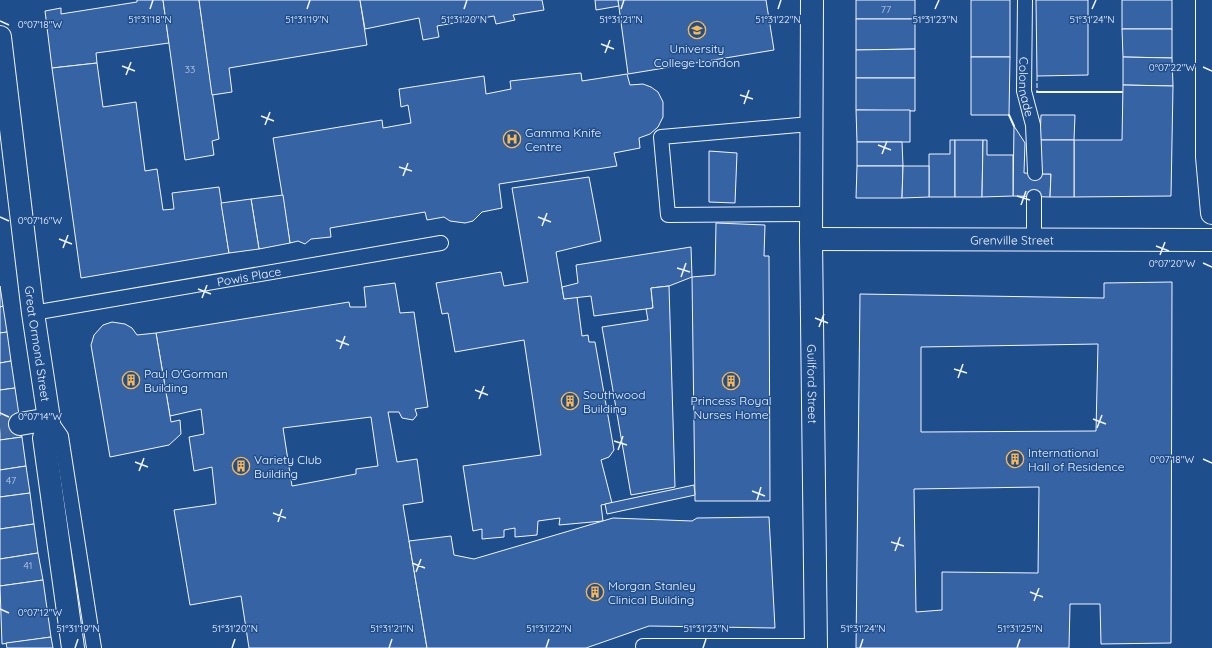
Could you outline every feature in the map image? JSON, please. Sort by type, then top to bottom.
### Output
[{"type":"main road","name":"Guilford Street","points":[[812,0],[810,124],[815,647]]},
{"type":"main road","points":[[1207,0],[1207,156],[1212,213]]},
{"type":"main road","name":"Great Ormond Street","points":[[0,37],[33,313],[49,419],[44,438],[73,648]]},
{"type":"main road","name":"Grenville Street","points":[[811,239],[1212,240]]},
{"type":"main road","points":[[20,424],[49,419]]},
{"type":"lane","name":"Colonnade","points":[[1025,0],[1024,91],[1033,125],[1035,173]]},
{"type":"lane","points":[[810,124],[661,137],[668,215],[811,214]]},
{"type":"lane","points":[[1034,197],[1034,239]]},
{"type":"lane","name":"Powis Place","points":[[33,313],[441,242]]},
{"type":"lane","points":[[49,419],[61,436],[94,648]]},
{"type":"lane","points":[[643,646],[815,647]]},
{"type":"building","points":[[137,0],[163,0],[169,43],[96,53],[97,63],[52,68],[45,11],[61,8],[61,14],[137,2]]},
{"type":"building","points":[[163,0],[199,0],[219,139],[212,141],[214,155],[185,160]]},
{"type":"building","points":[[199,0],[360,0],[367,45],[229,68],[232,92],[212,95]]},
{"type":"building","points":[[360,0],[542,0],[544,10],[513,15],[515,20],[496,24],[494,16],[437,26],[439,37],[423,40],[419,18],[365,29]]},
{"type":"building","points":[[595,0],[618,0],[619,6],[596,10]]},
{"type":"building","name":"University College London","points":[[618,0],[766,0],[774,50],[628,74]]},
{"type":"building","points":[[856,0],[915,0],[915,19],[856,19]]},
{"type":"building","points":[[971,0],[1010,0],[1010,57],[971,57]]},
{"type":"building","points":[[1036,0],[1088,0],[1088,75],[1037,76]]},
{"type":"building","points":[[1122,0],[1172,0],[1172,29],[1122,29]]},
{"type":"building","points":[[856,19],[915,19],[915,49],[856,50]]},
{"type":"building","points":[[1122,29],[1172,29],[1172,58],[1123,57]]},
{"type":"building","points":[[915,49],[915,78],[856,78],[856,50]]},
{"type":"building","points":[[971,57],[1010,57],[1009,115],[971,115]]},
{"type":"building","points":[[1123,57],[1172,58],[1173,86],[1123,85]]},
{"type":"building","points":[[97,63],[103,107],[136,102],[145,171],[157,169],[163,210],[174,209],[172,193],[219,187],[229,253],[81,278],[52,68]]},
{"type":"building","points":[[581,73],[582,81],[627,74],[630,85],[643,84],[651,87],[658,92],[663,102],[663,117],[658,127],[650,134],[639,138],[640,148],[614,153],[617,166],[499,184],[502,208],[482,212],[473,221],[465,223],[450,221],[444,217],[427,220],[425,212],[330,228],[331,237],[311,239],[305,244],[298,241],[290,243],[273,138],[382,120],[383,128],[411,123],[408,105],[401,107],[399,89],[484,76],[486,94],[511,89],[510,81]]},
{"type":"building","points":[[856,78],[915,78],[915,111],[856,110]]},
{"type":"building","points":[[1123,85],[1173,86],[1171,196],[1074,197],[1074,140],[1122,140]]},
{"type":"building","points":[[856,110],[910,110],[910,142],[857,142]]},
{"type":"building","points":[[1041,115],[1075,115],[1074,140],[1040,140]]},
{"type":"building","points":[[1014,126],[1025,143],[1024,173],[1051,174],[1050,197],[1013,196]]},
{"type":"building","points":[[950,140],[955,140],[955,197],[929,197],[929,154],[950,154]]},
{"type":"building","points":[[955,140],[983,140],[982,197],[955,197]]},
{"type":"building","points":[[983,140],[987,140],[987,155],[1013,155],[1013,196],[982,197]]},
{"type":"building","points":[[1040,140],[1074,140],[1074,197],[1050,197],[1051,174],[1041,174]]},
{"type":"building","points":[[857,142],[902,142],[903,166],[857,166]]},
{"type":"building","points":[[709,151],[737,153],[735,203],[709,202]]},
{"type":"building","points":[[857,166],[903,166],[902,198],[856,198]]},
{"type":"building","points":[[903,166],[929,166],[929,197],[902,198]]},
{"type":"building","name":"Southwood Building","points":[[589,177],[601,241],[556,252],[564,299],[577,297],[582,336],[588,335],[589,342],[595,342],[614,450],[609,457],[601,460],[612,503],[601,505],[603,521],[559,525],[560,518],[538,521],[537,535],[515,537],[515,528],[504,530],[504,537],[482,539],[482,529],[473,531],[463,466],[541,455],[524,340],[455,352],[448,313],[442,314],[436,283],[501,272],[504,286],[528,282],[512,188]]},
{"type":"building","points":[[283,195],[290,243],[259,249],[251,199]]},
{"type":"building","points":[[251,199],[259,249],[229,253],[221,203]]},
{"type":"building","name":"Princess Royal Nurses Home","points":[[716,223],[765,225],[764,256],[769,256],[770,501],[695,501],[692,277],[715,275]]},
{"type":"building","points":[[691,247],[692,277],[669,286],[651,288],[653,308],[594,316],[591,296],[564,299],[562,287],[578,283],[576,265]]},
{"type":"building","name":"International Hall of Residence","points":[[1172,282],[1171,643],[1101,644],[1100,604],[1070,604],[1069,648],[856,648],[860,294],[1104,298],[1104,283]],"holes":[[[1098,344],[1096,431],[921,432],[921,347]],[[1039,487],[1038,573],[942,572],[942,610],[916,612],[914,489]]]},
{"type":"building","name":"Variety Club Building","points":[[395,283],[400,313],[414,312],[428,407],[415,409],[417,415],[413,420],[402,418],[399,412],[388,412],[397,462],[417,459],[423,502],[403,505],[427,648],[249,648],[241,596],[190,605],[174,510],[216,504],[212,467],[194,471],[189,437],[204,434],[201,409],[170,416],[156,333],[349,302],[350,307],[366,307],[364,287]],"holes":[[[371,417],[378,466],[356,469],[356,474],[292,486],[283,428]]]},
{"type":"building","points":[[0,286],[3,306],[0,307]]},
{"type":"building","points":[[669,286],[675,487],[631,495],[602,327],[648,320],[646,309],[653,308],[651,288]]},
{"type":"building","points":[[3,306],[7,332],[0,333],[0,307]]},
{"type":"building","name":"Paul O'Gorman Building","points":[[112,322],[125,324],[132,328],[137,335],[156,333],[171,422],[180,420],[181,434],[169,445],[110,457],[91,345],[94,335],[103,325]]},
{"type":"building","points":[[7,332],[11,361],[0,363],[0,333]]},
{"type":"building","points":[[11,361],[15,388],[0,390],[0,363]]},
{"type":"building","points":[[15,388],[19,415],[0,418],[0,390]]},
{"type":"building","points":[[19,415],[22,437],[0,440],[0,418]]},
{"type":"building","points":[[22,437],[26,466],[0,470],[0,440]]},
{"type":"building","points":[[26,466],[30,493],[0,497],[0,470]]},
{"type":"building","points":[[694,485],[695,495],[607,514],[605,504]]},
{"type":"building","points":[[30,493],[34,524],[0,529],[0,497]]},
{"type":"building","name":"Morgan Stanley Clinical Building","points":[[769,517],[775,628],[649,626],[586,648],[427,648],[409,541],[451,536],[454,555],[474,559],[613,518],[692,521],[697,518]]},
{"type":"building","points":[[34,524],[38,553],[0,559],[0,529]]},
{"type":"building","points":[[38,553],[43,580],[0,586],[0,559]]},
{"type":"building","points":[[43,580],[51,637],[2,644],[0,586]]},
{"type":"building","points":[[51,637],[53,648],[7,648],[6,643]]},
{"type":"tunnel","points":[[0,427],[20,424]]},
{"type":"fence","points":[[1037,76],[1037,92]]},
{"type":"wall","points":[[1037,92],[1122,92]]},
{"type":"wall","points":[[1009,115],[1014,126]]},
{"type":"place","name":"University College London","points":[[697,30]]},
{"type":"place","name":"Gamma Knife Centre","points":[[512,139]]},
{"type":"place","name":"Paul O'Gorman Building","points":[[131,380]]},
{"type":"place","name":"Princess Royal Nurses Home","points":[[731,381]]},
{"type":"place","name":"Southwood Building","points":[[570,401]]},
{"type":"place","name":"International Hall of Residence","points":[[1015,459]]},
{"type":"place","name":"Variety Club Building","points":[[241,466]]},
{"type":"place","name":"Morgan Stanley Clinical Building","points":[[595,592]]}]
